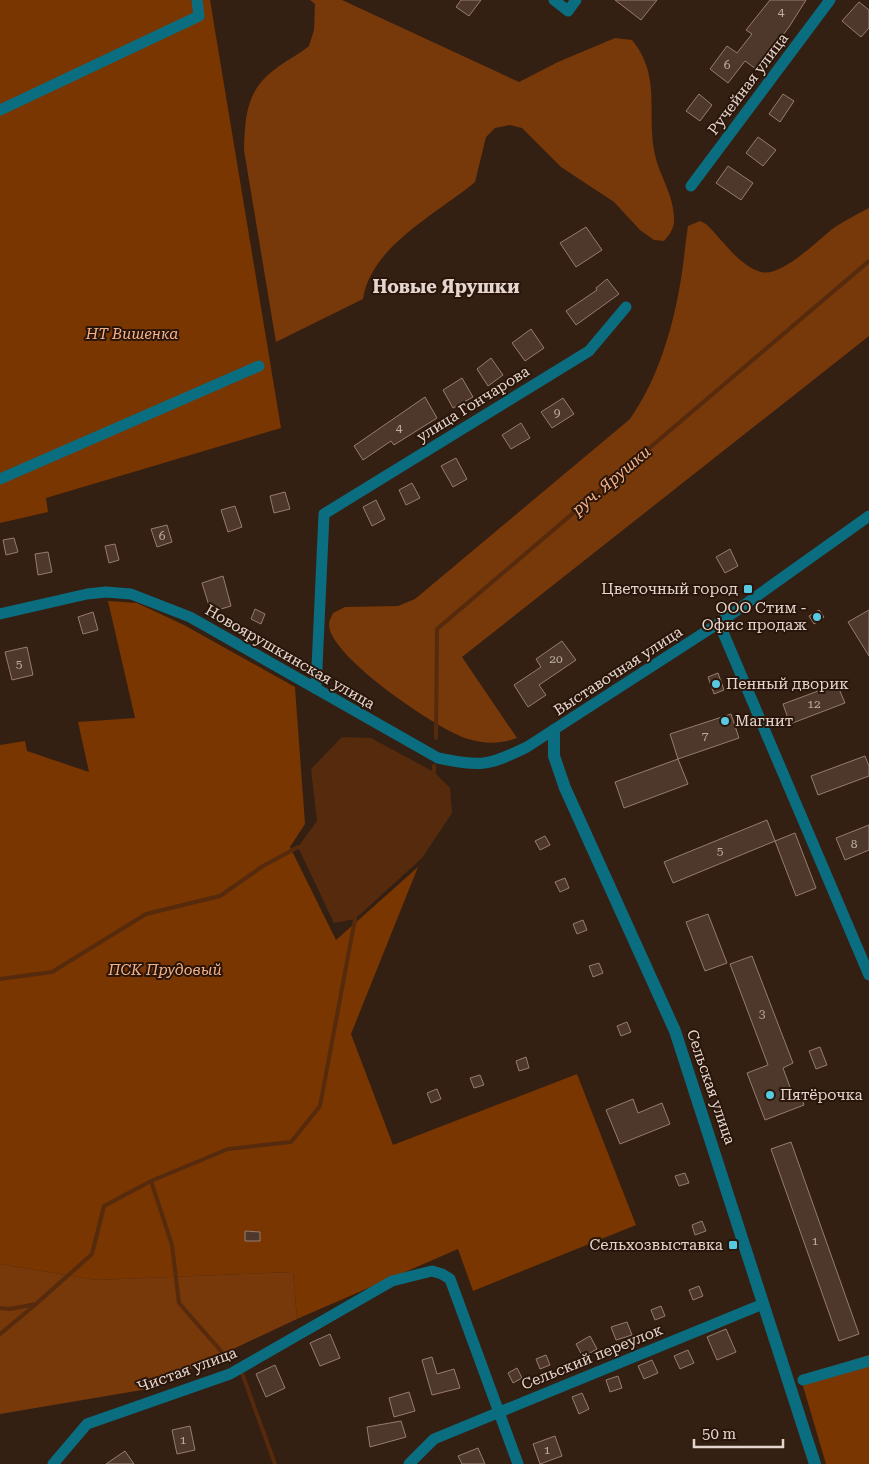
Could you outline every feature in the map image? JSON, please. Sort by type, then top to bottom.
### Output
[{"type":"street","points":[[0,110],[199,16],[197,0]]},
{"type":"street","points":[[554,0],[568,11],[576,0]]},
{"type":"street","name":"Ручейная улица","points":[[691,186],[830,0]]},
{"type":"street","name":"улица Гончарова","points":[[316,689],[324,514],[589,350],[626,307]]},
{"type":"street","points":[[0,479],[259,366]]},
{"type":"street","name":"Выставочная улица","points":[[554,730],[719,623],[869,516]]},
{"type":"street","name":"Новоярушкинская улица","points":[[0,614],[87,594],[106,592],[131,594],[190,617],[438,758],[471,765],[497,761],[527,747],[554,730]]},
{"type":"street","points":[[719,623],[869,975]]},
{"type":"street","name":"Сельская улица","points":[[554,730],[554,756],[565,788],[675,1031],[717,1155],[763,1304],[816,1464]]},
{"type":"street","name":"Чистая улица","points":[[53,1464],[87,1424],[230,1374],[392,1280],[432,1271],[450,1279],[518,1464]]},
{"type":"street","name":"Сельский переулок","points":[[409,1464],[434,1439],[763,1304]]},
{"type":"street","points":[[803,1380],[869,1361]]},
{"type":"green space","name":"НТ Вишенка","points":[[0,0],[210,0],[281,428],[46,498],[48,512],[0,523]]},
{"type":"green space","name":"ПСК Прудовый","points":[[108,601],[137,603],[184,625],[295,687],[305,824],[290,847],[336,940],[418,867],[351,1034],[393,1145],[577,1074],[636,1225],[473,1291],[458,1249],[297,1319],[293,1272],[96,1280],[0,1264],[0,745],[25,741],[27,751],[89,772],[78,722],[135,718]]},
{"type":"green space","points":[[869,1355],[869,1464],[826,1464],[800,1376]]},
{"type":"shaded area","points":[[310,0],[342,0],[519,82],[558,62],[615,38],[632,40],[647,67],[650,81],[655,155],[670,195],[674,212],[674,224],[669,234],[664,241],[654,240],[640,230],[614,202],[561,167],[522,128],[510,125],[495,128],[486,137],[475,182],[425,219],[392,247],[379,263],[369,280],[363,299],[276,342],[244,150],[245,127],[252,96],[265,78],[309,46],[314,30],[315,4]]},
{"type":"shaded area","points":[[869,208],[869,336],[462,657],[517,738],[499,742],[480,742],[454,733],[434,722],[387,690],[364,672],[346,654],[333,638],[329,624],[333,613],[345,607],[398,606],[415,599],[630,419],[649,387],[669,334],[681,279],[688,226],[700,221],[706,224],[745,264],[761,272],[769,272],[789,264],[835,227]]},
{"type":"shaded area","points":[[342,737],[371,738],[434,772],[450,788],[452,813],[422,858],[355,919],[334,923],[298,847],[317,821],[311,769]]},
{"type":"shaded area","points":[[0,1264],[96,1280],[293,1272],[297,1319],[148,1389],[0,1414]]},
{"type":"building","points":[[461,0],[481,0],[469,16],[456,7]]},
{"type":"building","points":[[615,0],[657,0],[641,20]]},
{"type":"building","points":[[770,0],[806,0],[789,27],[766,57],[770,60],[760,72],[745,61],[728,83],[710,69],[727,46],[737,53],[752,34],[746,30]]},
{"type":"building","points":[[859,2],[869,10],[869,28],[861,37],[842,21]]},
{"type":"building","points":[[699,94],[712,105],[700,121],[686,111]]},
{"type":"building","points":[[783,94],[794,101],[780,122],[769,114]]},
{"type":"building","points":[[758,137],[776,150],[763,166],[746,153]]},
{"type":"building","points":[[728,166],[753,183],[741,200],[716,183]]},
{"type":"building","points":[[586,227],[602,250],[576,267],[560,243]]},
{"type":"building","points":[[607,279],[619,294],[576,325],[566,311],[597,290],[596,288]]},
{"type":"building","points":[[531,329],[544,348],[525,361],[512,343]]},
{"type":"building","points":[[491,358],[503,375],[488,386],[477,369]]},
{"type":"building","points":[[462,378],[473,397],[453,408],[443,390]]},
{"type":"building","points":[[425,397],[437,418],[394,445],[391,441],[363,460],[354,446]]},
{"type":"building","points":[[563,398],[574,414],[552,428],[541,412]]},
{"type":"building","points":[[521,423],[530,438],[511,449],[502,435]]},
{"type":"building","points":[[456,458],[467,479],[453,487],[441,466]]},
{"type":"building","points":[[412,483],[420,498],[406,505],[399,490]]},
{"type":"building","points":[[285,492],[290,509],[274,513],[270,496]]},
{"type":"building","points":[[376,500],[385,519],[372,526],[363,507]]},
{"type":"building","points":[[235,506],[242,527],[228,532],[221,510]]},
{"type":"building","points":[[167,525],[172,542],[157,547],[151,529]]},
{"type":"building","points":[[14,538],[18,552],[6,555],[3,540]]},
{"type":"building","points":[[115,544],[119,560],[109,563],[105,546]]},
{"type":"building","points":[[730,549],[738,566],[725,573],[716,557]]},
{"type":"building","points":[[48,552],[52,572],[38,575],[35,554]]},
{"type":"building","points":[[223,576],[231,606],[211,612],[202,583]]},
{"type":"building","points":[[255,609],[265,614],[261,624],[251,619]]},
{"type":"building","name":"ООО Стим - Офис продаж","points":[[819,610],[824,617],[814,624],[809,616]]},
{"type":"building","points":[[869,610],[869,656],[848,622]]},
{"type":"building","points":[[93,612],[98,630],[83,634],[78,617]]},
{"type":"building","points":[[562,641],[576,660],[539,685],[546,695],[528,707],[514,685],[541,667],[536,659]]},
{"type":"building","points":[[27,647],[33,675],[12,680],[5,652]]},
{"type":"building","name":"Пенный дворик","points":[[718,673],[724,690],[714,694],[708,677]]},
{"type":"building","points":[[837,684],[845,703],[790,724],[783,704]]},
{"type":"building","points":[[731,714],[739,738],[678,759],[670,734]]},
{"type":"building","points":[[865,756],[869,766],[869,776],[818,795],[811,776]]},
{"type":"building","points":[[678,759],[688,784],[624,808],[615,782]]},
{"type":"building","points":[[767,820],[775,841],[673,883],[664,862]]},
{"type":"building","points":[[869,825],[869,850],[845,860],[836,838]]},
{"type":"building","points":[[795,833],[816,888],[796,896],[775,841]]},
{"type":"building","points":[[545,836],[550,845],[540,850],[535,841]]},
{"type":"building","points":[[565,878],[569,888],[560,892],[555,882]]},
{"type":"building","points":[[708,914],[727,963],[705,971],[686,922]]},
{"type":"building","points":[[583,920],[587,930],[577,934],[573,924]]},
{"type":"building","points":[[752,956],[793,1063],[783,1068],[794,1098],[801,1095],[804,1105],[765,1120],[747,1073],[768,1065],[730,964]]},
{"type":"building","points":[[599,963],[603,973],[593,977],[589,966]]},
{"type":"building","points":[[627,1022],[631,1032],[621,1036],[617,1026]]},
{"type":"building","points":[[820,1047],[827,1065],[816,1069],[809,1051]]},
{"type":"building","points":[[526,1057],[529,1068],[519,1071],[516,1061]]},
{"type":"building","points":[[480,1075],[484,1085],[474,1088],[470,1078]]},
{"type":"building","points":[[437,1089],[441,1099],[431,1103],[427,1093]]},
{"type":"building","points":[[633,1099],[638,1113],[662,1103],[670,1124],[620,1144],[606,1110]]},
{"type":"building","points":[[791,1142],[859,1334],[839,1341],[771,1149]]},
{"type":"building","points":[[685,1173],[689,1183],[679,1186],[675,1176]]},
{"type":"building","points":[[702,1221],[706,1231],[695,1235],[692,1225]]},
{"type":"building","points":[[245,1231],[260,1232],[260,1241],[245,1241]]},
{"type":"building","points":[[699,1286],[703,1296],[693,1300],[689,1290]]},
{"type":"building","points":[[661,1306],[665,1316],[655,1320],[651,1310]]},
{"type":"building","points":[[627,1322],[632,1335],[616,1340],[611,1327]]},
{"type":"building","points":[[726,1329],[736,1352],[717,1360],[707,1337]]},
{"type":"building","points":[[330,1334],[340,1358],[320,1366],[310,1343]]},
{"type":"building","points":[[590,1336],[597,1349],[583,1357],[576,1344]]},
{"type":"building","points":[[688,1350],[694,1363],[680,1369],[674,1356]]},
{"type":"building","points":[[546,1355],[550,1365],[540,1369],[536,1359]]},
{"type":"building","points":[[432,1357],[437,1374],[454,1369],[460,1388],[432,1395],[422,1360]]},
{"type":"building","points":[[652,1360],[658,1373],[644,1379],[638,1366]]},
{"type":"building","points":[[275,1365],[285,1388],[266,1397],[256,1374]]},
{"type":"building","points":[[517,1368],[522,1378],[513,1383],[508,1373]]},
{"type":"building","points":[[618,1376],[622,1388],[610,1392],[606,1380]]},
{"type":"building","points":[[409,1392],[415,1411],[394,1417],[389,1398]]},
{"type":"building","points":[[582,1393],[589,1409],[579,1414],[572,1397]]},
{"type":"building","points":[[401,1421],[406,1437],[370,1447],[367,1427]]},
{"type":"building","points":[[190,1426],[195,1450],[177,1454],[172,1430]]},
{"type":"building","points":[[555,1436],[562,1456],[540,1464],[533,1444]]},
{"type":"building","points":[[478,1448],[485,1464],[462,1464],[458,1456]]},
{"type":"building","points":[[125,1451],[134,1464],[106,1464]]},
{"type":"waterway","name":"руч. Ярушки","points":[[436,738],[437,629],[869,261]]},
{"type":"waterway","name":"руч. Ярушки","points":[[434,766],[434,772]]},
{"type":"waterway","points":[[0,979],[52,972],[146,914],[220,896],[263,866],[298,847]]},
{"type":"waterway","points":[[0,1308],[10,1309],[36,1304],[92,1254],[104,1206],[151,1181],[228,1149],[291,1142],[320,1106],[355,919]]},
{"type":"waterway","points":[[151,1181],[172,1245],[179,1303],[221,1351]]},
{"type":"waterway","points":[[0,1334],[35,1305]]},
{"type":"waterway","points":[[242,1373],[275,1464]]},
{"type":"place","name":"Цветочный город","points":[[748,589]]},
{"type":"place","name":"ООО Стим - Офис продаж","points":[[817,617]]},
{"type":"place","name":"Пенный дворик","points":[[716,684]]},
{"type":"place","name":"Магнит","points":[[725,721]]},
{"type":"place","name":"Пятёрочка","points":[[770,1095]]},
{"type":"place","name":"Сельхозвыставка","points":[[733,1245]]},
{"type":"district","name":"Новые Ярушки","points":[[446,287]]}]
